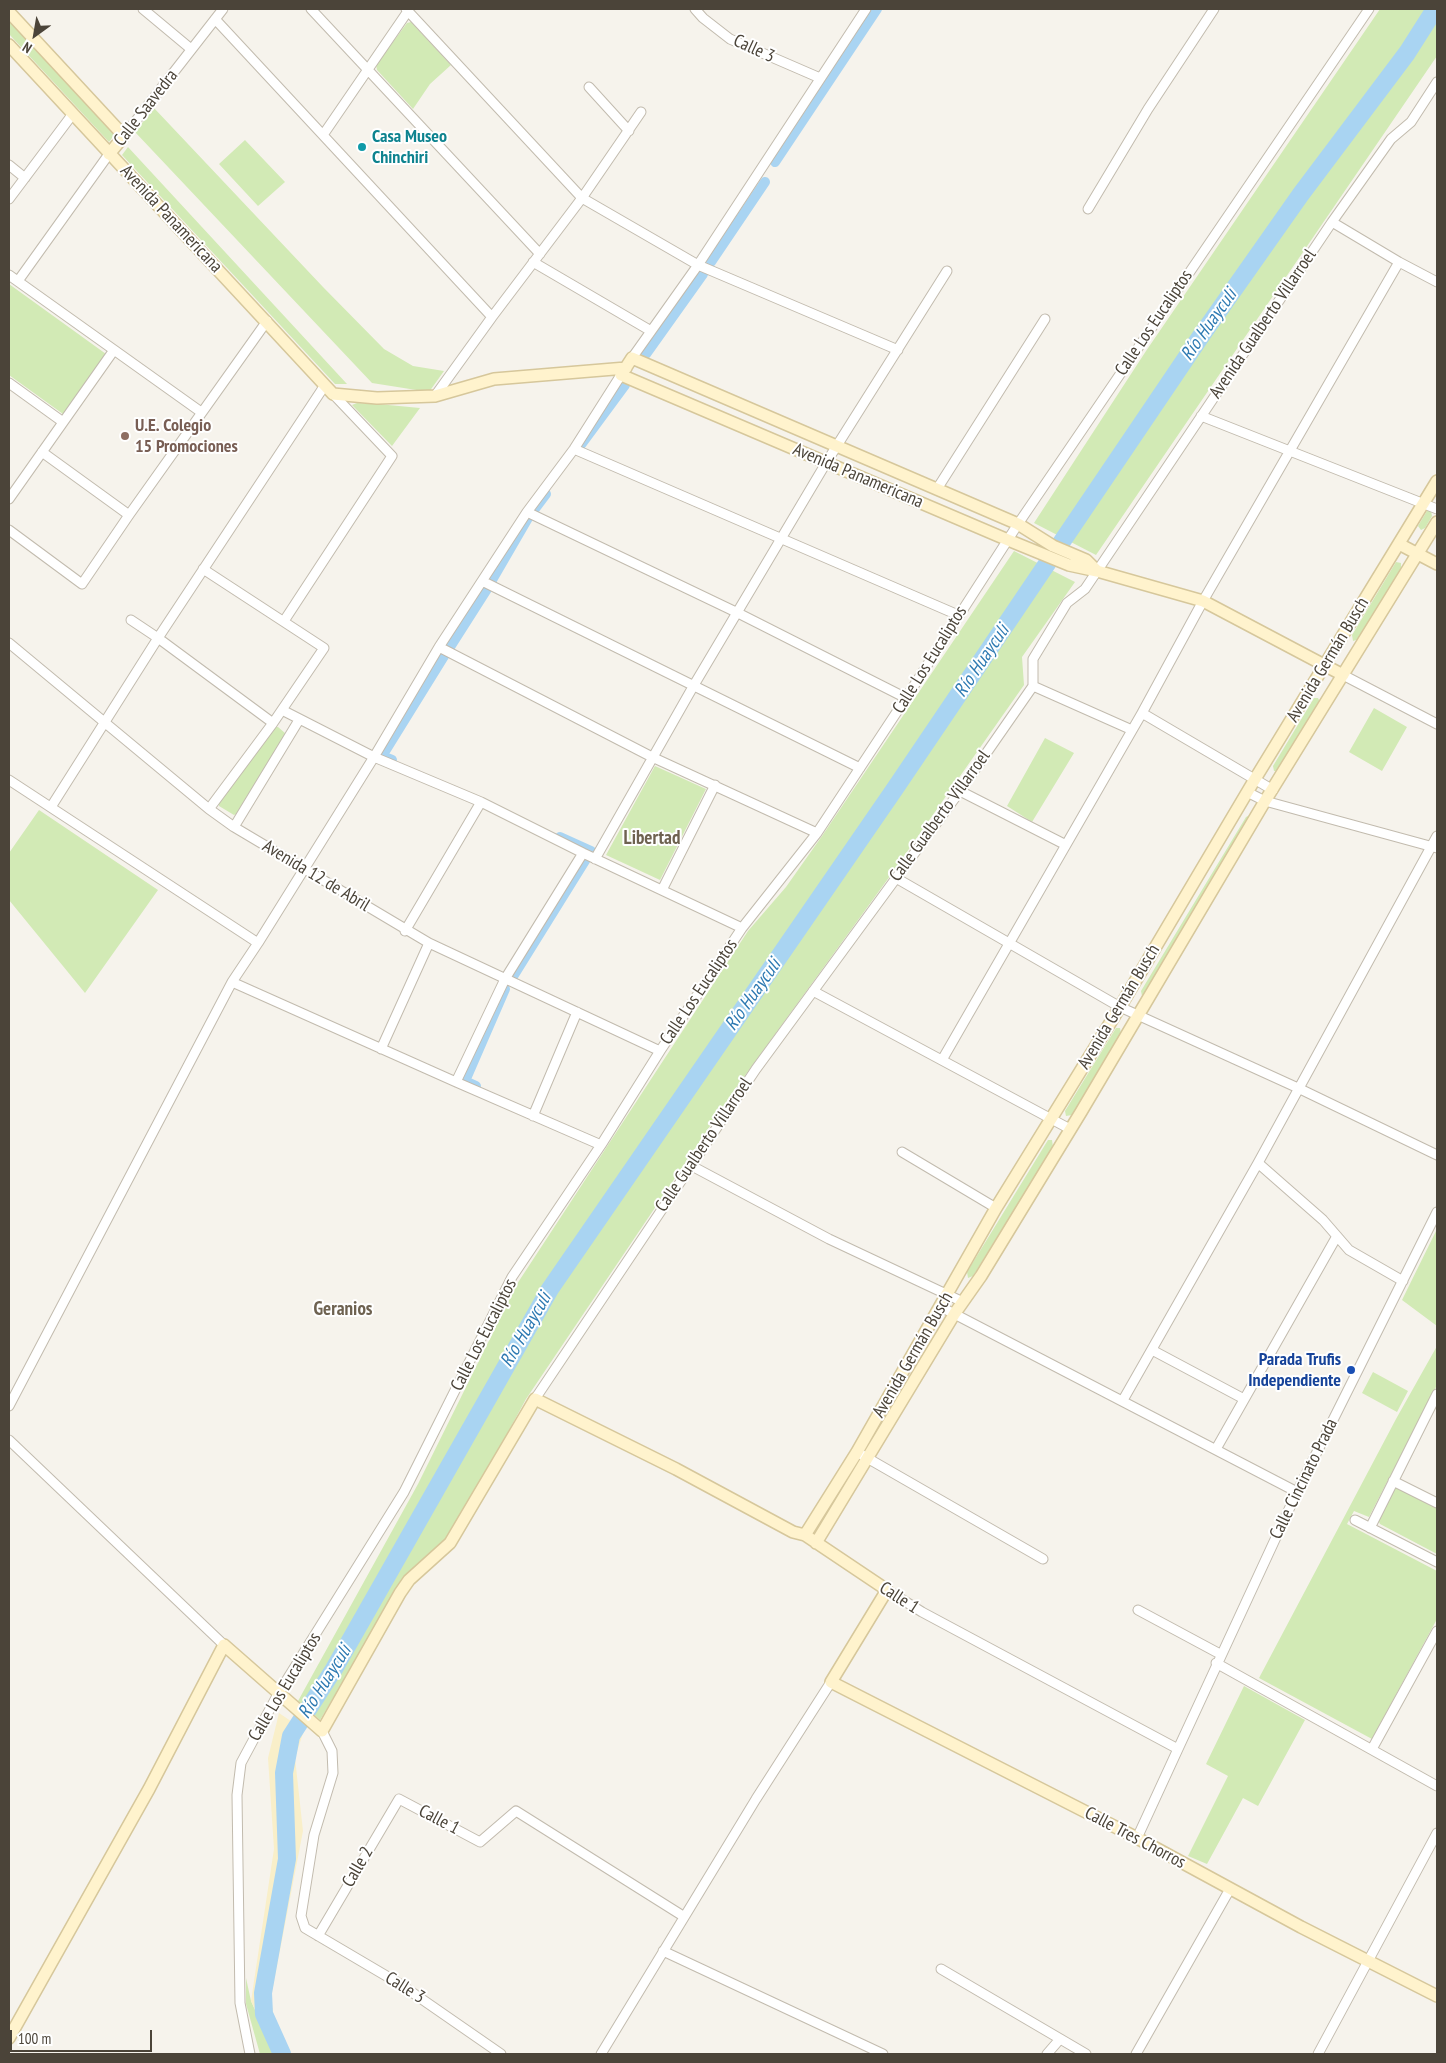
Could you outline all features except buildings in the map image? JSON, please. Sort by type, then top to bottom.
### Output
[{"type":"main road","name":"Avenida Panamericana","points":[[9,12],[124,136]]},
{"type":"main road","name":"Avenida Panamericana","points":[[9,45],[333,394],[377,398],[435,396],[494,379],[627,367],[837,446],[1018,524],[1051,551]]},
{"type":"main road","name":"Calle Saavedra","points":[[110,154],[124,136]]},
{"type":"main road","name":"Avenida Panamericana","points":[[627,367],[826,463],[1008,540],[1051,551],[1098,572],[1203,601],[1343,675]]},
{"type":"main road","name":"Avenida Germán Busch","points":[[816,1543],[940,1307],[996,1208],[1120,1007],[1247,792],[1437,481]]},
{"type":"main road","name":"Avenida Germán Busch","points":[[805,1535],[862,1455],[981,1276],[1265,802],[1437,522]]},
{"type":"main road","points":[[1399,544],[1437,564]]},
{"type":"main road","name":"Calle 1","points":[[536,1400],[676,1469],[793,1532],[805,1535],[887,1590]]},
{"type":"main road","name":"Calle Gualberto Villarroel","points":[[322,1731],[400,1593],[409,1580],[450,1544],[536,1400]]},
{"type":"main road","points":[[832,1682],[887,1590]]},
{"type":"main road","points":[[9,2038],[149,1789],[224,1645],[322,1731]]},
{"type":"main road","name":"Calle Tres Chorros","points":[[832,1682],[1137,1838],[1230,1889],[1437,1996]]},
{"type":"street","points":[[144,9],[191,50]]},
{"type":"street","points":[[311,9],[540,254]]},
{"type":"street","name":"Calle 3","points":[[695,9],[703,18],[730,39],[820,78]]},
{"type":"street","points":[[9,1406],[232,982],[304,870],[439,647],[482,581],[527,512],[574,449],[866,9]]},
{"type":"street","points":[[1088,209],[1148,109],[1214,9]]},
{"type":"street","name":"Calle Los Eucaliptos","points":[[250,2054],[240,2003],[237,1795],[241,1763],[278,1694],[404,1492],[512,1277],[601,1145],[660,1051],[742,928],[816,833],[1018,524],[1369,9]]},
{"type":"street","points":[[323,135],[407,10],[582,198],[698,264],[898,350]]},
{"type":"street","points":[[218,12],[323,135],[492,317]]},
{"type":"street","name":"Calle Saavedra","points":[[124,136],[218,12]]},
{"type":"street","name":"Avenida Gualberto Villarroel","points":[[1098,572],[1332,222],[1391,139],[1411,122],[1433,96],[1437,82]]},
{"type":"street","points":[[589,87],[629,131]]},
{"type":"street","points":[[435,396],[582,198],[641,112]]},
{"type":"street","points":[[9,199],[72,114]]},
{"type":"street","name":"Calle Saavedra","points":[[18,281],[110,154]]},
{"type":"street","points":[[9,165],[25,178]]},
{"type":"street","points":[[1332,222],[1437,282]]},
{"type":"street","points":[[533,262],[651,331]]},
{"type":"street","points":[[942,1060],[1142,713],[1203,601],[1291,452],[1399,262]]},
{"type":"street","points":[[595,859],[694,685],[826,463],[947,271]]},
{"type":"street","points":[[9,275],[201,412]]},
{"type":"street","points":[[937,490],[1045,319]]},
{"type":"street","points":[[9,530],[82,584],[201,412],[267,321]]},
{"type":"street","points":[[9,499],[114,350]]},
{"type":"street","points":[[9,383],[63,422]]},
{"type":"street","points":[[51,807],[158,638],[325,385]]},
{"type":"street","name":"Avenida Panamericana","points":[[284,621],[392,456],[333,394]]},
{"type":"street","points":[[1201,416],[1437,509]]},
{"type":"street","points":[[574,449],[958,615]]},
{"type":"street","points":[[42,452],[129,515]]},
{"type":"street","points":[[527,512],[738,612],[906,698]]},
{"type":"street","points":[[203,569],[324,648],[274,723],[209,808]]},
{"type":"street","points":[[1098,572],[1086,589],[1067,603],[1033,659],[1033,686],[1132,730]]},
{"type":"street","points":[[482,581],[860,768]]},
{"type":"street","points":[[131,620],[274,723]]},
{"type":"street","name":"Avenida 12 de Abril","points":[[9,643],[234,827],[405,931],[660,1051]]},
{"type":"street","points":[[439,647],[652,757],[816,833]]},
{"type":"street","name":"Avenida Panamericana","points":[[1343,675],[1437,724]]},
{"type":"street","name":"Calle Gualberto Villarroel","points":[[536,1400],[690,1165],[756,1069],[960,790],[1033,686]]},
{"type":"street","points":[[282,710],[374,757],[481,802],[595,859],[742,928]]},
{"type":"street","points":[[1142,713],[1273,790]]},
{"type":"street","points":[[234,827],[299,720]]},
{"type":"street","points":[[9,780],[258,943]]},
{"type":"street","points":[[662,890],[715,785]]},
{"type":"street","points":[[960,790],[1066,844]]},
{"type":"street","points":[[1247,792],[1265,802],[1435,847]]},
{"type":"street","points":[[405,931],[481,802]]},
{"type":"street","points":[[1123,1400],[1258,1164],[1298,1088],[1435,847],[1437,836]]},
{"type":"street","points":[[456,1082],[505,979],[583,853]]},
{"type":"street","points":[[896,878],[1120,1007],[1298,1088],[1437,1155]]},
{"type":"street","points":[[381,1049],[429,943]]},
{"type":"street","points":[[232,982],[601,1145]]},
{"type":"street","points":[[813,991],[1070,1129]]},
{"type":"street","points":[[533,1116],[577,1012]]},
{"type":"street","points":[[902,1152],[996,1208]]},
{"type":"street","points":[[1258,1164],[1323,1220],[1349,1250],[1402,1281]]},
{"type":"street","points":[[690,1165],[829,1239],[962,1302]]},
{"type":"street","name":"Calle Cincinato Prada","points":[[1178,1749],[1220,1654],[1297,1492],[1437,1212]]},
{"type":"street","points":[[1216,1449],[1337,1236]]},
{"type":"street","points":[[940,1307],[1123,1400],[1297,1492]]},
{"type":"street","points":[[1152,1350],[1244,1400]]},
{"type":"street","points":[[1370,1528],[1437,1394]]},
{"type":"street","points":[[9,1440],[224,1645]]},
{"type":"street","points":[[862,1455],[1043,1559]]},
{"type":"street","points":[[1393,1481],[1437,1503]]},
{"type":"street","points":[[1355,1520],[1437,1562]]},
{"type":"street","name":"Calle 1","points":[[887,1590],[922,1612],[1178,1749]]},
{"type":"street","points":[[1138,1610],[1220,1654]]},
{"type":"street","points":[[1372,1749],[1437,1631]]},
{"type":"street","points":[[1216,1663],[1437,1786]]},
{"type":"street","points":[[601,2054],[683,1916],[832,1682]]},
{"type":"street","name":"Calle 3","points":[[322,1731],[332,1751],[332,1773],[314,1835],[301,1916],[305,1928],[400,1984],[501,2054]]},
{"type":"street","points":[[1137,1838],[1178,1749]]},
{"type":"street","name":"Calle 1","points":[[399,1799],[480,1842],[516,1811],[683,1916]]},
{"type":"street","name":"Calle 2","points":[[318,1936],[399,1799]]},
{"type":"street","points":[[1318,2054],[1437,1833]]},
{"type":"street","points":[[1136,2054],[1230,1889]]},
{"type":"street","points":[[663,1951],[883,2054]]},
{"type":"street","points":[[941,1969],[1086,2054]]},
{"type":"street","points":[[1047,2054],[1060,2039]]},
{"type":"green space","points":[[1380,9],[1437,9],[1437,56],[1096,555],[1034,523],[1146,351]]},
{"type":"green space","points":[[9,20],[115,134],[109,142],[9,34]]},
{"type":"green space","points":[[411,22],[451,65],[430,84],[413,109],[377,70],[376,65],[407,23]]},
{"type":"green space","points":[[154,108],[384,349],[413,366],[444,371],[429,392],[372,383],[135,132]]},
{"type":"green space","points":[[245,140],[285,182],[258,206],[219,164]]},
{"type":"green space","points":[[128,147],[347,384],[335,384],[122,155]]},
{"type":"green space","points":[[9,284],[106,354],[63,414],[9,375]]},
{"type":"green space","points":[[357,403],[420,408],[392,446],[352,405]]},
{"type":"green space","points":[[1427,511],[1431,511],[1432,516],[1425,528],[1421,530],[1418,526]]},
{"type":"green space","points":[[1014,551],[1075,582],[1022,657],[1024,685],[890,876],[733,1092],[526,1399],[445,1548],[409,1571],[320,1720],[298,1701],[418,1484],[517,1284],[748,931],[786,887],[822,836]]},
{"type":"green space","points":[[1396,562],[1401,563],[1401,568],[1359,639],[1353,641],[1352,635]]},
{"type":"green space","points":[[1314,698],[1318,698],[1320,702],[1278,771],[1274,771],[1273,766]]},
{"type":"green space","points":[[1374,708],[1407,727],[1382,771],[1349,752]]},
{"type":"green space","points":[[275,727],[278,727],[285,735],[234,815],[219,806],[219,802]]},
{"type":"green space","points":[[1045,738],[1074,753],[1032,822],[1007,806]]},
{"type":"green space","points":[[655,766],[706,789],[660,880],[606,855]]},
{"type":"green space","points":[[39,810],[158,890],[85,993],[9,900],[9,853]]},
{"type":"green space","points":[[1252,814],[1144,997],[1142,996],[1141,991],[1246,817]]},
{"type":"green space","points":[[1116,1028],[1120,1028],[1121,1034],[1072,1115],[1066,1116],[1065,1111]]},
{"type":"green space","points":[[1048,1140],[1052,1140],[1053,1147],[973,1276],[968,1278],[967,1272]]},
{"type":"green space","points":[[1437,1229],[1437,1326],[1402,1300]]},
{"type":"green space","points":[[1437,1346],[1437,1385],[1369,1517],[1354,1511],[1347,1524],[1437,1571],[1437,1619],[1372,1739],[1259,1678],[1396,1419]]},
{"type":"green space","points":[[1373,1372],[1408,1391],[1397,1412],[1362,1393]]},
{"type":"green space","points":[[1397,1488],[1437,1509],[1437,1554],[1380,1524],[1378,1520],[1392,1491]]},
{"type":"green space","points":[[1244,1686],[1305,1720],[1258,1806],[1243,1798],[1207,1864],[1188,1856],[1228,1776],[1206,1764]]},
{"type":"green space","points":[[246,1978],[251,2001],[275,2054],[260,2054],[246,2004]]},
{"type":"sand","points":[[279,1713],[304,1730],[295,1758],[303,1831],[271,1997],[275,2027],[291,2054],[275,2054],[251,2001],[274,1849],[268,1758]]},
{"type":"waterway","points":[[775,162],[877,9]]},
{"type":"waterway","name":"Río Huayculi","points":[[282,2054],[264,2014],[263,1993],[287,1859],[284,1773],[291,1736],[334,1669],[550,1289],[894,790],[1201,336],[1301,194],[1407,53],[1435,9]]},
{"type":"waterway","points":[[711,262],[765,182]]},
{"type":"waterway","points":[[646,354],[703,274]]},
{"type":"waterway","points":[[580,446],[625,385]]},
{"type":"waterway","points":[[534,510],[546,494]]},
{"type":"waterway","points":[[492,580],[528,518]]},
{"type":"waterway","points":[[450,647],[487,589]]},
{"type":"waterway","points":[[392,760],[382,756],[444,656]]},
{"type":"waterway","points":[[560,837],[591,851]]},
{"type":"waterway","points":[[512,978],[586,859]]},
{"type":"waterway","points":[[476,1086],[465,1081],[505,989]]},
{"type":"place","name":"Casa Museo Chinchiri","points":[[362,147]]},
{"type":"place","name":"U.E. Colegio 15 Promociones","points":[[125,436]]},
{"type":"place","name":"Parada Trufis Independiente","points":[[1351,1370]]},
{"type":"district","name":"Libertad","points":[[652,839]]},
{"type":"district","name":"Geranios","points":[[343,1310]]}]
